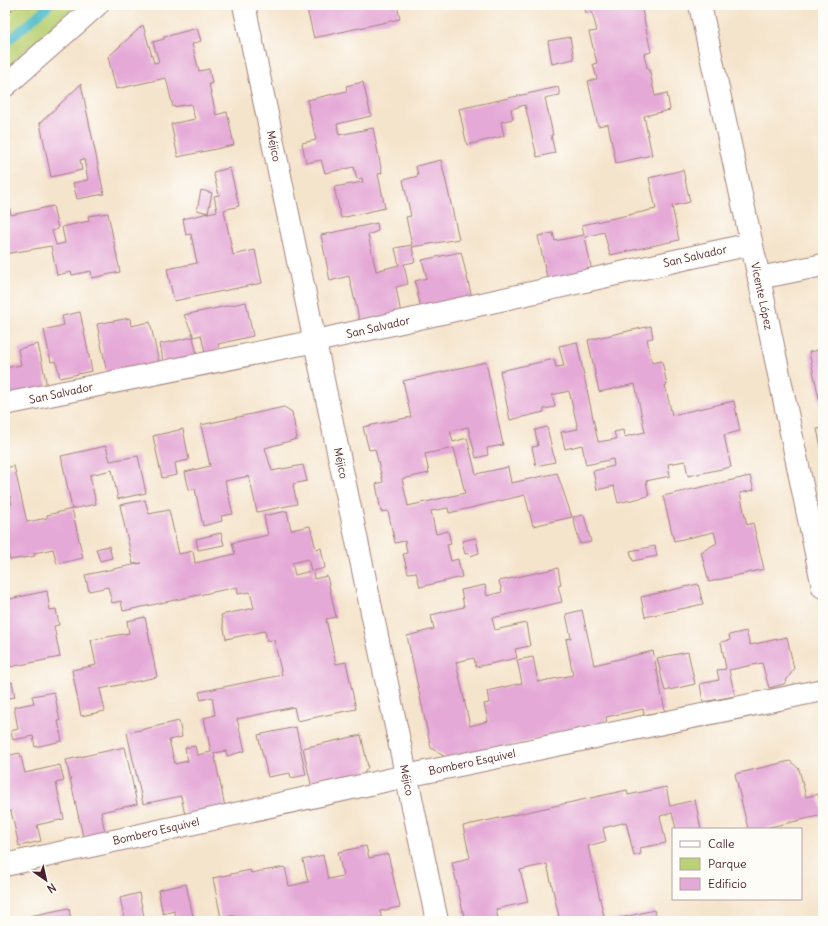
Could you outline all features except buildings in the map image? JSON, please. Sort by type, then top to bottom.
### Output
[{"type":"street","points":[[5,86],[97,5]]},
{"type":"street","name":"Méjico","points":[[244,5],[437,921]]},
{"type":"street","name":"Vicente López","points":[[700,5],[759,278],[823,587]]},
{"type":"street","name":"San Salvador","points":[[5,404],[316,341],[751,244]]},
{"type":"street","points":[[759,278],[823,265]]},
{"type":"street","name":"Bombero Esquivel","points":[[5,864],[406,776],[823,690]]},
{"type":"path","points":[[5,15],[17,5]]},
{"type":"green space","points":[[5,5],[76,5],[5,69]]},
{"type":"waterway","points":[[5,44],[49,5]]}]
